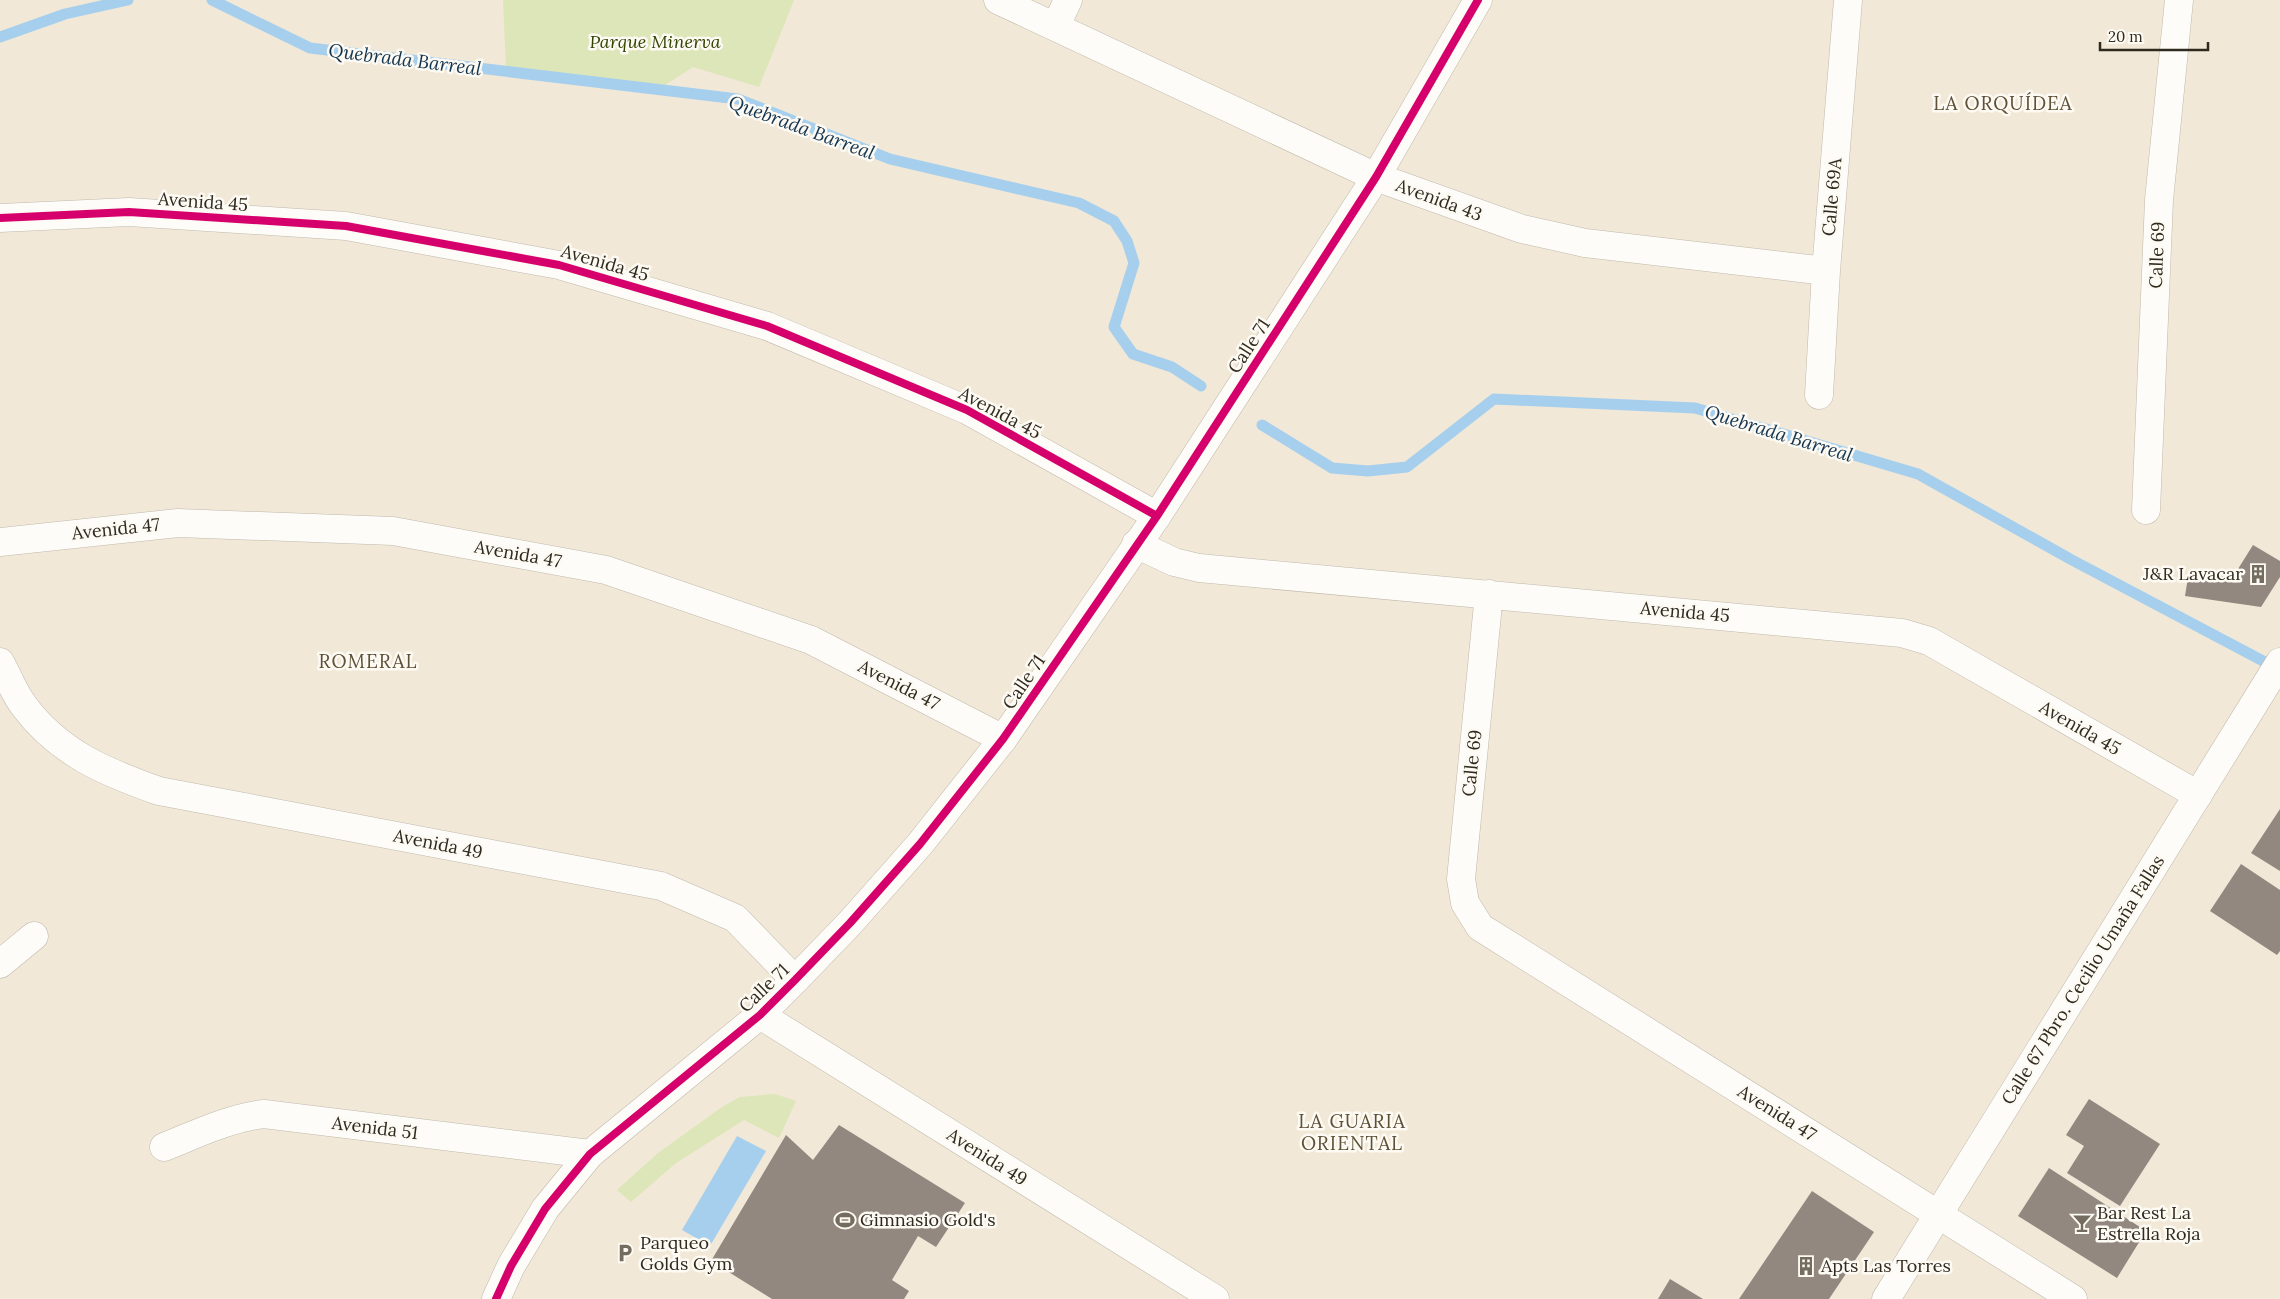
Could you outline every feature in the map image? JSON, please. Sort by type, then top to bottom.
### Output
[{"type":"street","name":"Avenida 43","points":[[998,0],[1376,177],[1522,230],[1584,243],[1826,271]]},
{"type":"street","points":[[1056,26],[1068,0]]},
{"type":"street","name":"Calle 71","points":[[496,1299],[511,1266],[545,1209],[590,1154],[760,1014],[795,980],[850,923],[920,844],[1003,738],[1157,516],[1376,177],[1478,0]]},
{"type":"street","name":"Calle 69A","points":[[1819,395],[1826,271],[1848,0]]},
{"type":"street","name":"Calle 69","points":[[2146,510],[2159,200],[2179,0]]},
{"type":"street","name":"Avenida 45","points":[[0,218],[129,212],[346,226],[559,265],[767,326],[967,410],[1157,516]]},
{"type":"street","name":"Avenida 47","points":[[0,542],[178,523],[393,530],[606,570],[811,640],[1003,738]]},
{"type":"street","name":"Avenida 45","points":[[1136,544],[1174,562],[1199,568],[1902,633],[1929,641],[2198,795]]},
{"type":"street","name":"Calle 69","points":[[1480,926],[1466,903],[1460,879],[1489,594]]},
{"type":"street","name":"Avenida 49","points":[[0,662],[24,706],[60,745],[111,774],[159,791],[661,886],[735,918],[795,980]]},
{"type":"street","name":"Calle 67 Pbro. Cecilio Umaña Fallas","points":[[1886,1299],[2280,662]]},
{"type":"street","name":"Avenida 47","points":[[1480,926],[2074,1299]]},
{"type":"street","points":[[0,964],[34,936]]},
{"type":"street","name":"Avenida 49","points":[[760,1014],[1215,1299]]},
{"type":"street","name":"Avenida 51","points":[[164,1147],[230,1121],[264,1114],[590,1154]]},
{"type":"green space","name":"Parque Minerva","points":[[503,0],[794,0],[759,87],[693,67],[665,85],[506,68]]},
{"type":"green space","points":[[775,1094],[796,1101],[779,1138],[744,1120],[676,1163],[631,1202],[617,1190],[658,1153],[722,1107],[740,1097]]},
{"type":"water","points":[[737,1136],[766,1151],[710,1246],[682,1230]]},
{"type":"building","name":"J&R Lavacar","points":[[2253,545],[2280,561],[2280,577],[2261,607],[2185,596],[2189,571],[2233,577]]},
{"type":"building","points":[[2280,809],[2280,871],[2251,853]]},
{"type":"building","points":[[2241,864],[2280,890],[2280,951],[2277,955],[2210,911]]},
{"type":"building","points":[[2089,1099],[2160,1144],[2120,1206],[2067,1173],[2084,1146],[2066,1135]]},
{"type":"building","name":"Gimnasio Gold's","points":[[839,1125],[965,1203],[936,1247],[918,1236],[892,1280],[909,1291],[904,1299],[772,1299],[711,1261],[786,1135],[813,1160]]},
{"type":"building","name":"Bar Rest La Estrella Roja","points":[[2049,1168],[2146,1231],[2117,1278],[2018,1216]]},
{"type":"building","name":"Apts Las Torres","points":[[1812,1191],[1874,1232],[1829,1299],[1739,1299]]},
{"type":"building","points":[[1670,1279],[1703,1299],[1658,1299]]},
{"type":"waterway","name":"Quebrada Barreal","points":[[0,37],[65,14],[128,0]]},
{"type":"waterway","name":"Quebrada Barreal","points":[[212,0],[310,48],[738,99],[890,159],[1079,203],[1114,221],[1127,241],[1134,263],[1114,327],[1133,354],[1172,367],[1201,386]]},
{"type":"waterway","name":"Quebrada Barreal","points":[[1262,425],[1332,468],[1368,471],[1407,467],[1494,399],[1695,408],[1918,474],[2072,560],[2278,669]]},
{"type":"cycle path","points":[[496,1299],[511,1266],[545,1209],[590,1154],[760,1015],[795,980],[850,923],[920,844],[1003,739],[1157,516],[1376,177],[1478,0]]},
{"type":"cycle path","points":[[0,218],[129,212],[346,226],[559,265],[767,326],[967,410],[1157,516]]},
{"type":"place","name":"J&R Lavacar","points":[[2258,574]]},
{"type":"place","name":"Gimnasio Gold's","points":[[845,1220]]},
{"type":"place","name":"Bar Rest La Estrella Roja","points":[[2082,1223]]},
{"type":"place","name":"Parqueo Golds Gym","points":[[625,1253]]},
{"type":"place","name":"Apts Las Torres","points":[[1806,1266]]},
{"type":"district","name":"LA ORQUÍDEA","points":[[2003,103]]},
{"type":"district","name":"ROMERAL","points":[[368,661]]},
{"type":"district","name":"LA GUARIA ORIENTAL","points":[[1352,1132]]}]
